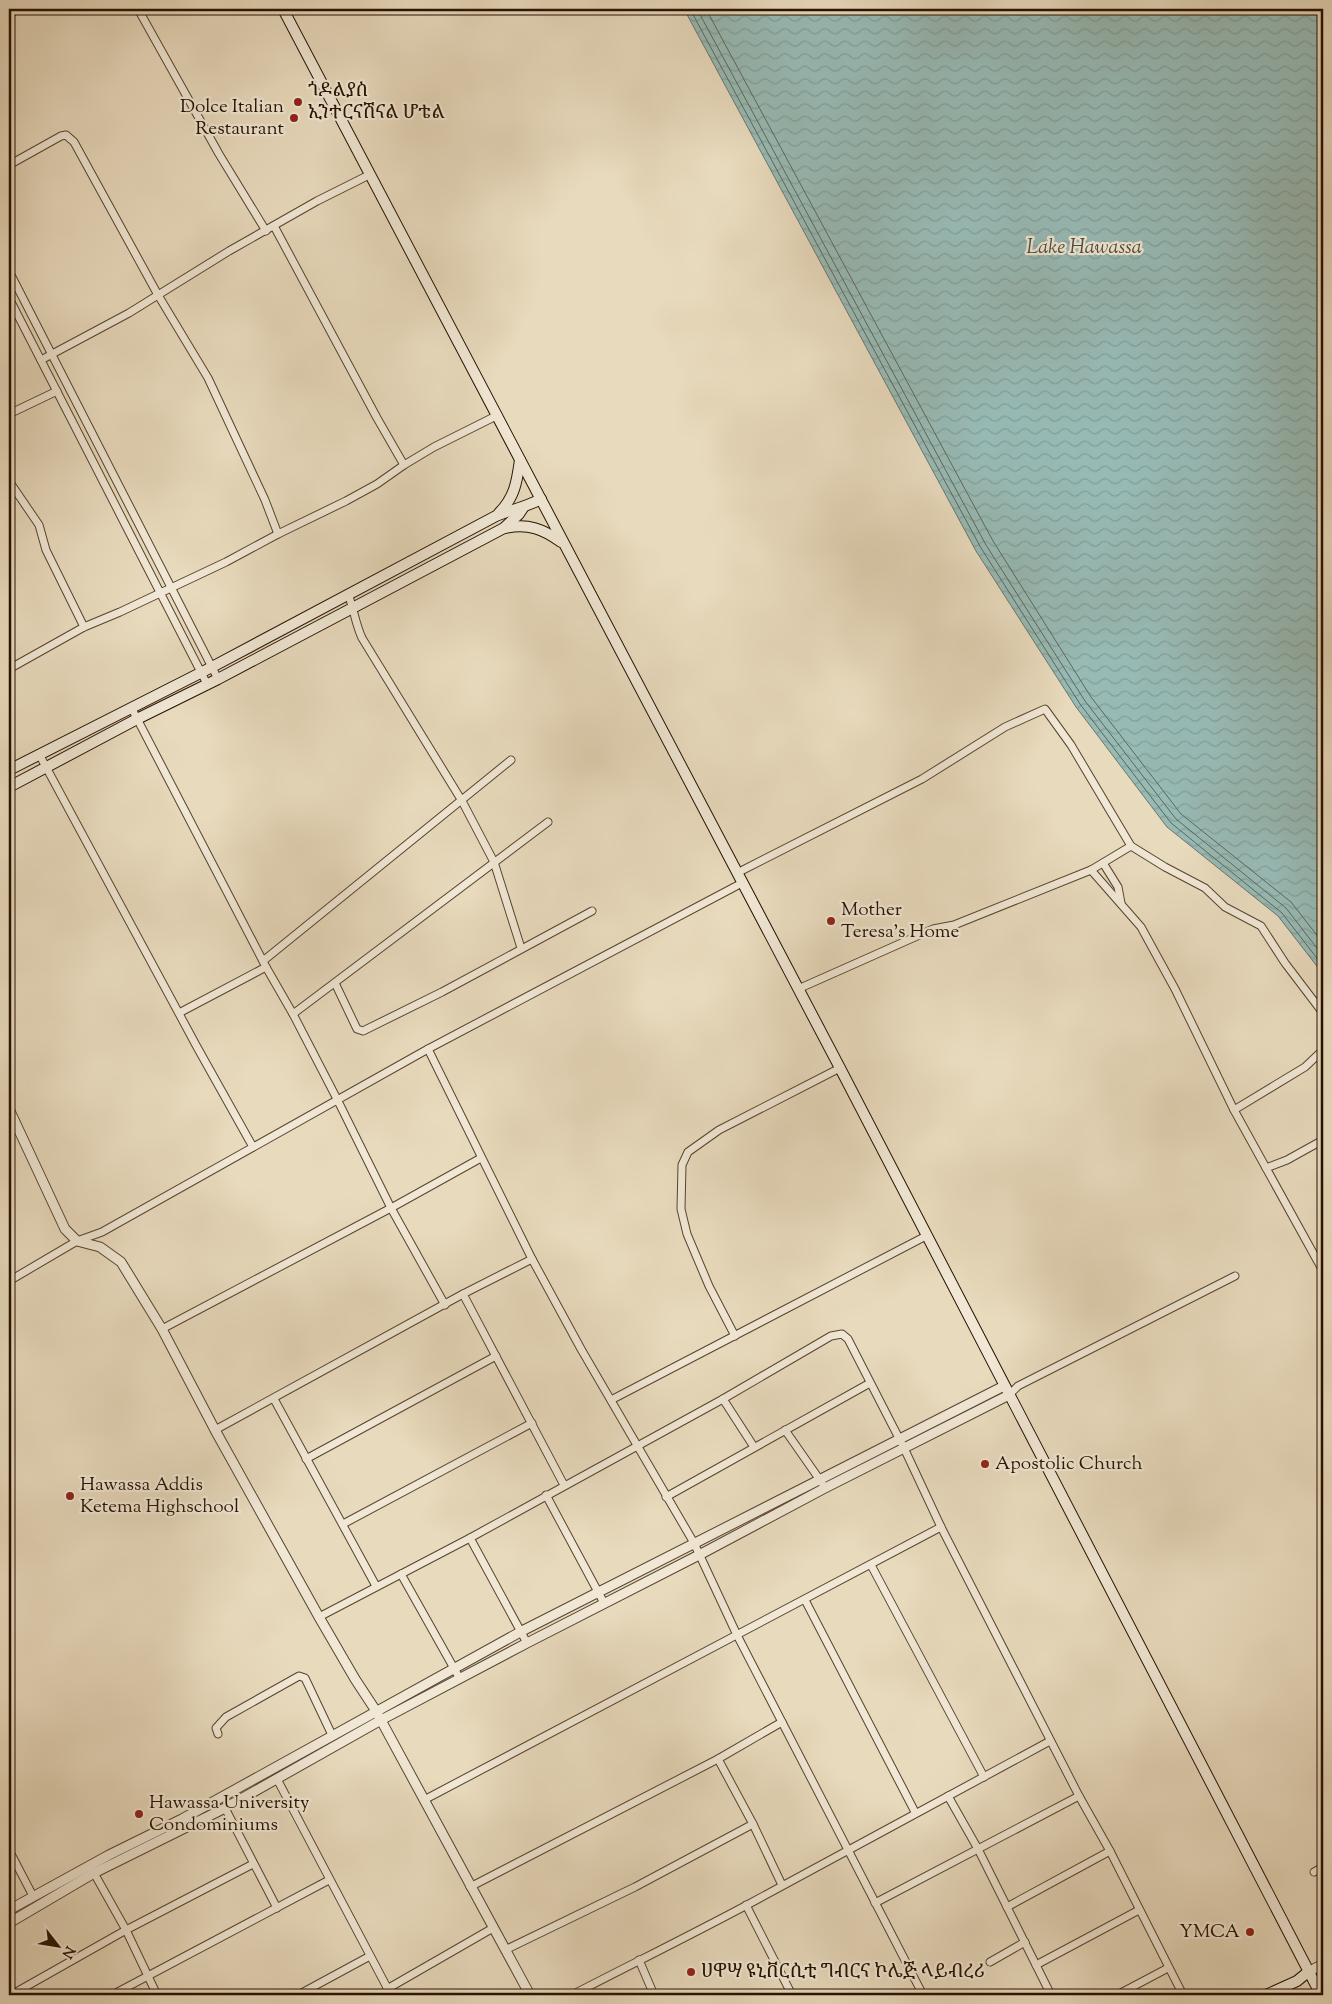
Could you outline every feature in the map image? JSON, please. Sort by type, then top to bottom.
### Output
[{"type":"main road","points":[[283,9],[840,1068],[1308,1972],[1319,1981],[1321,1995]]},
{"type":"main road","points":[[496,516],[508,503],[516,488],[520,460]]},
{"type":"main road","points":[[9,770],[201,672],[496,516],[523,508],[541,499]]},
{"type":"main road","points":[[9,787],[504,528],[523,508]]},
{"type":"main road","points":[[504,528],[536,527],[563,544]]},
{"type":"main road","points":[[465,532],[472,545]]},
{"type":"main road","points":[[1266,1995],[1297,1981],[1308,1972]]},
{"type":"main road","points":[[1297,1981],[1319,1981]]},
{"type":"street","points":[[9,14],[18,9]]},
{"type":"street","points":[[138,9],[219,154],[266,231]]},
{"type":"street","points":[[9,165],[61,136],[66,135],[70,138],[158,295],[208,378],[265,500],[278,534]]},
{"type":"street","points":[[41,360],[100,329],[229,251],[324,197],[369,175]]},
{"type":"street","points":[[274,226],[404,465]]},
{"type":"street","points":[[9,271],[218,679]]},
{"type":"street","points":[[9,298],[207,684]]},
{"type":"street","points":[[9,414],[56,390]]},
{"type":"street","points":[[9,669],[84,626],[120,612],[226,562],[346,501],[460,433],[498,415]]},
{"type":"street","points":[[9,481],[39,525],[46,550],[84,626]]},
{"type":"street","points":[[348,594],[353,607],[354,622],[362,638],[462,801],[494,862],[521,948]]},
{"type":"street","points":[[131,707],[264,964],[293,1014],[391,1208],[445,1305]]},
{"type":"street","points":[[737,873],[922,779],[1005,727],[1045,709],[1071,745],[1131,846],[1205,888],[1225,907],[1261,926],[1285,963],[1323,1013]]},
{"type":"street","points":[[40,754],[179,1014],[253,1147]]},
{"type":"street","points":[[179,1014],[264,964],[511,760]]},
{"type":"street","points":[[293,1014],[548,822]]},
{"type":"street","points":[[798,988],[933,929],[954,925],[1091,870],[1131,846]]},
{"type":"street","points":[[1103,863],[1118,887],[1122,904]]},
{"type":"street","points":[[1091,870],[1141,927],[1234,1110],[1323,1271]]},
{"type":"street","points":[[10,1278],[77,1241],[102,1232],[428,1049],[742,883]]},
{"type":"street","points":[[335,983],[357,1029],[363,1031],[442,992],[592,911]]},
{"type":"street","points":[[428,1049],[532,1259],[700,1555],[737,1635],[923,1995]]},
{"type":"street","points":[[1234,1110],[1305,1067],[1323,1050]]},
{"type":"street","points":[[735,1336],[709,1286],[687,1234],[681,1209],[682,1165],[688,1152],[719,1130],[840,1068]]},
{"type":"street","points":[[9,1109],[65,1229],[77,1241],[100,1246],[121,1262],[162,1329],[215,1430],[319,1617],[355,1679],[376,1710],[530,1995]]},
{"type":"street","points":[[1266,1168],[1287,1160],[1323,1140]]},
{"type":"street","points":[[162,1329],[391,1208],[481,1158]]},
{"type":"street","points":[[611,1400],[926,1236]]},
{"type":"street","points":[[215,1430],[463,1294],[532,1259]]},
{"type":"street","points":[[9,1910],[109,1855],[182,1819],[376,1710],[454,1670],[522,1631],[820,1478],[900,1439],[1018,1386],[1235,1276]]},
{"type":"street","points":[[463,1294],[564,1485]]},
{"type":"street","points":[[319,1617],[470,1538],[837,1334],[842,1334],[848,1339],[900,1439],[941,1527],[1183,1995]]},
{"type":"street","points":[[306,1459],[496,1356]]},
{"type":"street","points":[[666,1497],[870,1383]]},
{"type":"street","points":[[9,1923],[94,1873],[225,1808],[381,1720],[904,1448],[1006,1391]]},
{"type":"street","points":[[274,1399],[376,1586]]},
{"type":"street","points":[[723,1399],[754,1447]]},
{"type":"street","points":[[343,1524],[532,1423]]},
{"type":"street","points":[[785,1430],[820,1478],[825,1488]]},
{"type":"street","points":[[546,1495],[604,1603]]},
{"type":"street","points":[[424,1800],[941,1527]]},
{"type":"street","points":[[470,1538],[528,1642]]},
{"type":"street","points":[[871,1565],[984,1777]]},
{"type":"street","points":[[402,1574],[460,1679]]},
{"type":"street","points":[[805,1600],[915,1812]]},
{"type":"street","points":[[218,1734],[216,1728],[226,1717],[299,1676],[305,1678],[332,1735]]},
{"type":"street","points":[[470,1887],[718,1759],[782,1722]]},
{"type":"street","points":[[572,1995],[849,1851],[915,1812],[1050,1741]]},
{"type":"street","points":[[718,1759],[753,1824],[782,1885]]},
{"type":"street","points":[[277,1779],[389,1992],[493,1928]]},
{"type":"street","points":[[948,1796],[978,1849],[1052,1995]]},
{"type":"street","points":[[875,1903],[1079,1796]]},
{"type":"street","points":[[225,1808],[277,1908]]},
{"type":"street","points":[[506,1950],[635,1887],[753,1824]]},
{"type":"street","points":[[9,1850],[33,1896]]},
{"type":"street","points":[[1007,1907],[1110,1851]]},
{"type":"street","points":[[12,1995],[126,1930],[253,1864]]},
{"type":"street","points":[[1314,1872],[1323,1867]]},
{"type":"street","points":[[94,1873],[126,1930],[157,1995]]},
{"type":"street","points":[[112,1995],[329,1880]]},
{"type":"street","points":[[746,1905],[792,1995]]},
{"type":"street","points":[[1036,1965],[1139,1910]]},
{"type":"street","points":[[990,1962],[1025,1942]]},
{"type":"street","points":[[298,1995],[370,1956]]},
{"type":"street","points":[[640,1960],[654,1995]]},
{"type":"street","points":[[1308,1972],[1323,1964]]},
{"type":"street","points":[[1117,1995],[1168,1968]]},
{"type":"water","name":"Lake Hawassa","points":[[684,9],[1323,9],[1323,974],[1278,916],[1167,827],[1076,707],[976,551]]},
{"type":"place","name":"ጎዶልያስ ኢንተርናሽናል ሆቴል","points":[[298,102]]},
{"type":"place","name":"Dolce Italian Restaurant","points":[[294,118]]},
{"type":"place","name":"Mother Teresa's Home","points":[[831,921]]},
{"type":"place","name":"Apostolic Church","points":[[985,1464]]},
{"type":"place","name":"Hawassa Addis Ketema Highschool","points":[[70,1496]]},
{"type":"place","name":"Hawassa University Condominiums","points":[[139,1814]]},
{"type":"place","name":"YMCA","points":[[1250,1932]]},
{"type":"place","name":"ሀዋሣ ዩኒቨርሲቲ ግብርና ኮሌጅ ላይብረሪ","points":[[691,1972]]}]
